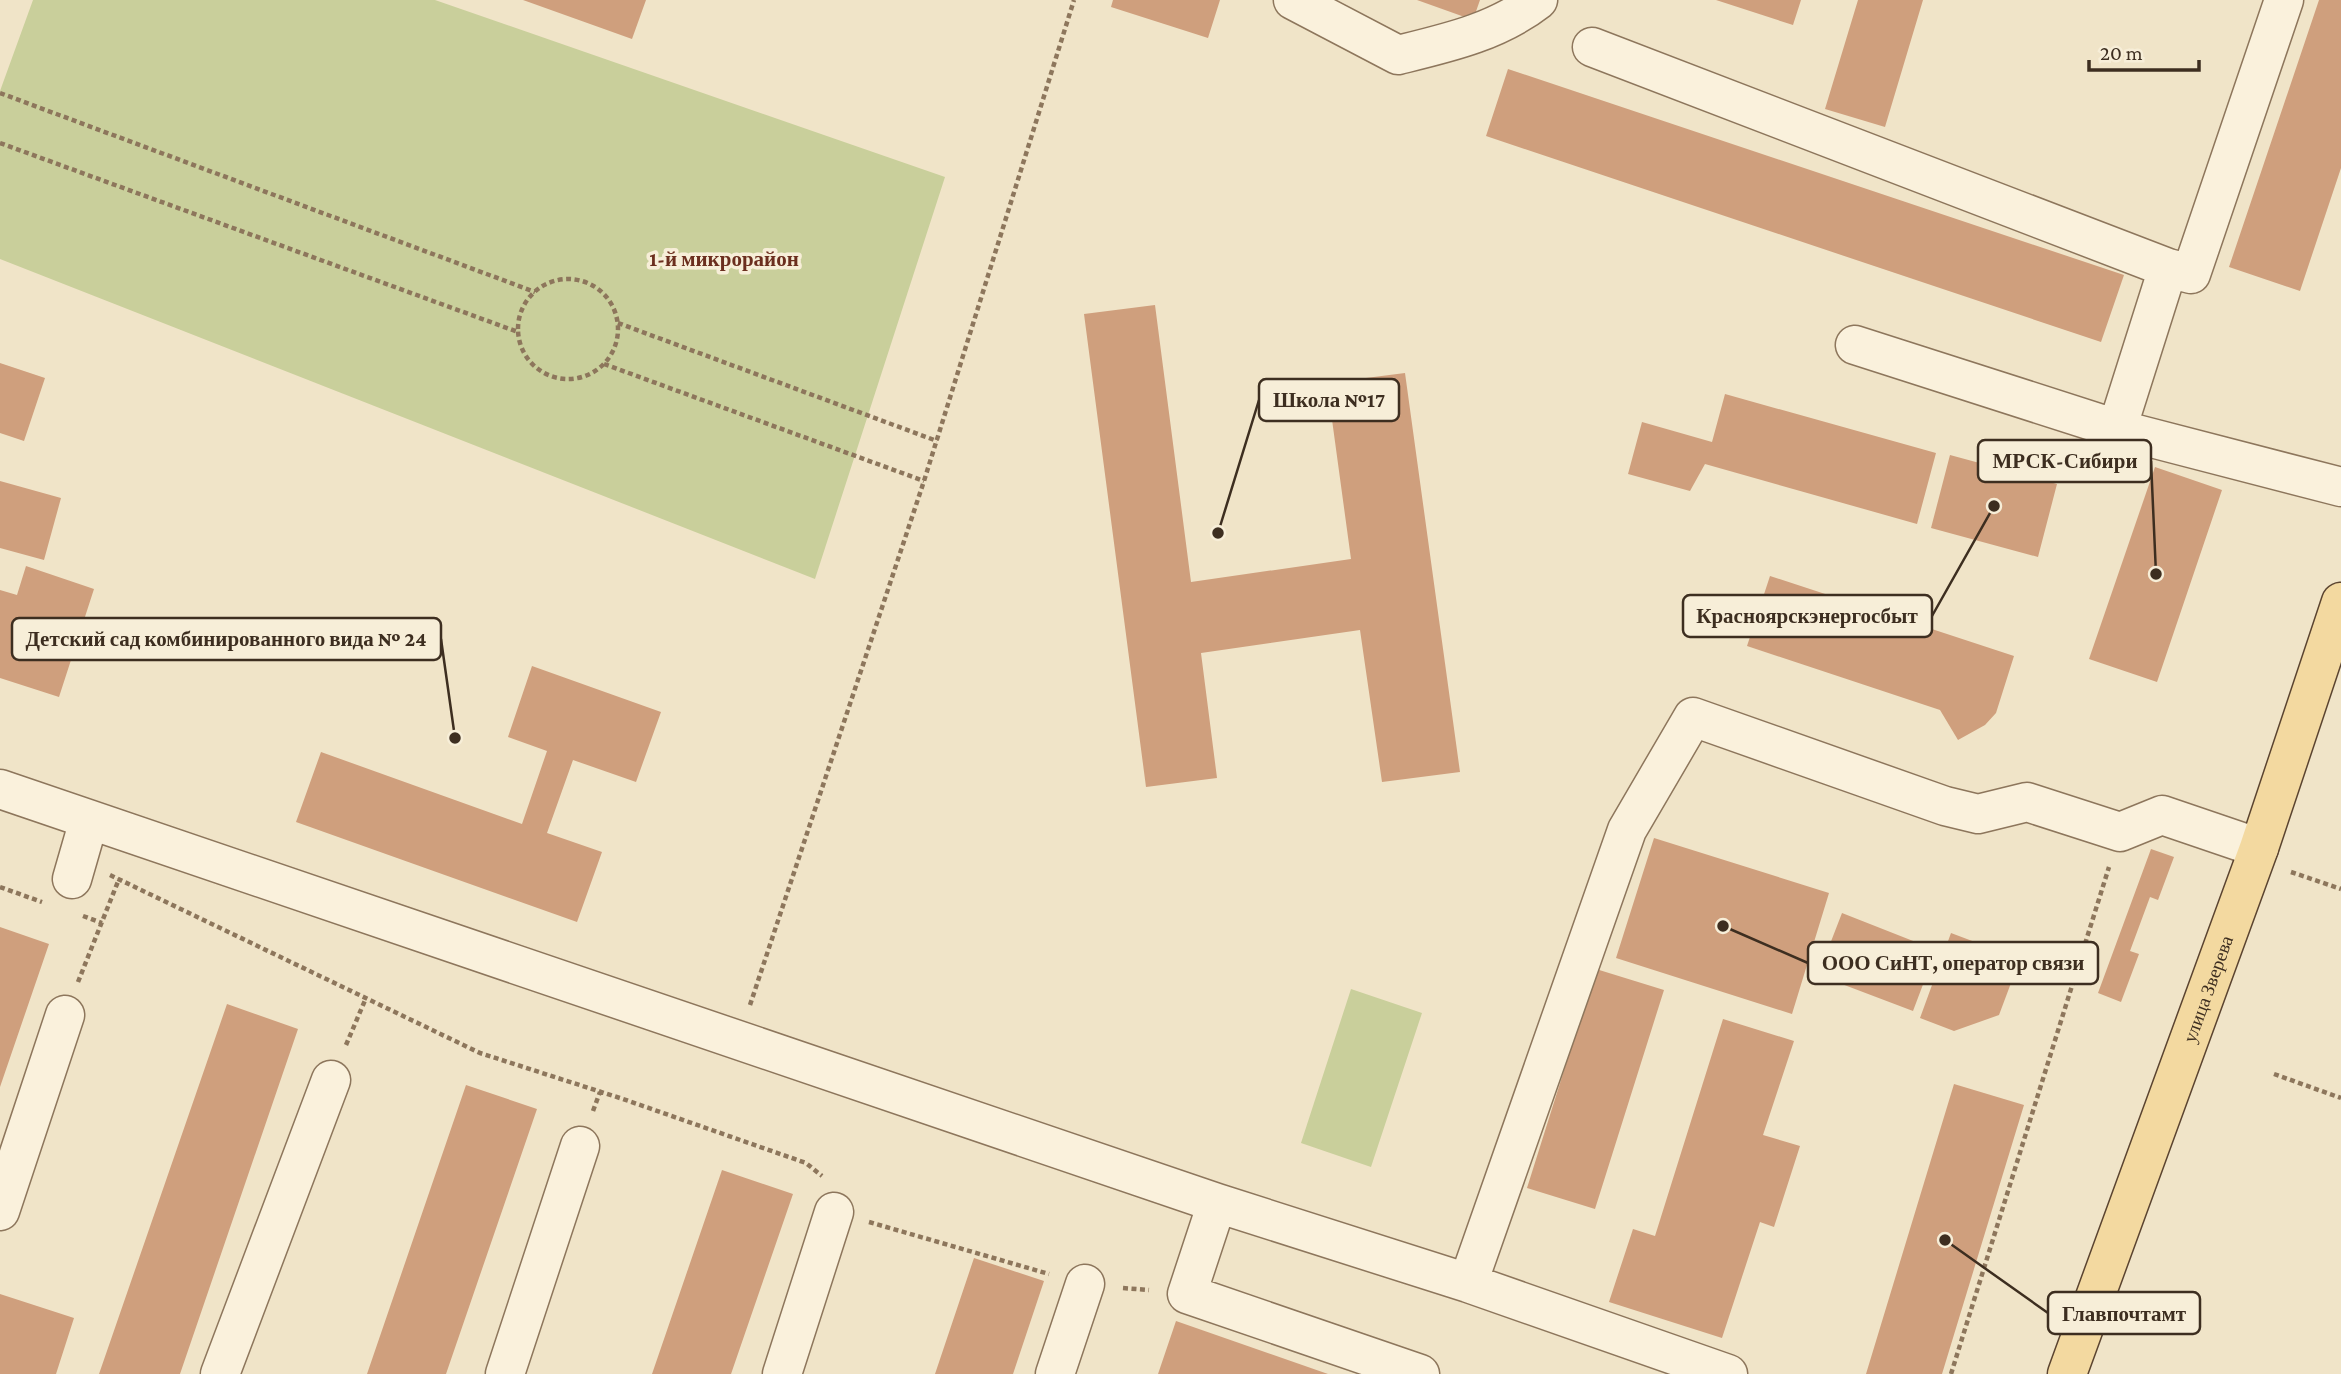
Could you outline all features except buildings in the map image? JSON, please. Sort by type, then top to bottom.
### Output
[{"type":"main road","name":"улица Зверева","points":[[2067,1374],[2334,646],[2341,601]]},
{"type":"street","points":[[1293,0],[1398,55],[1467,38],[1523,12],[1538,0]]},
{"type":"street","points":[[1592,47],[2168,268],[2191,274],[2284,0]]},
{"type":"street","points":[[2117,429],[2168,268]]},
{"type":"street","points":[[1855,345],[2117,429],[2341,487]]},
{"type":"street","points":[[1468,1283],[1627,830],[1693,718],[1945,806],[1978,814],[2027,802],[2120,832],[2162,815],[2259,848]]},
{"type":"street","points":[[0,789],[1217,1203],[1468,1283],[1728,1374]]},
{"type":"street","points":[[75,869],[89,820]]},
{"type":"street","points":[[0,1211],[65,1015]]},
{"type":"street","points":[[220,1374],[331,1080]]},
{"type":"street","points":[[505,1374],[580,1146]]},
{"type":"street","points":[[1217,1203],[1186,1294],[1420,1374]]},
{"type":"street","points":[[782,1374],[834,1212]]},
{"type":"street","points":[[1055,1374],[1085,1284]]},
{"type":"path","points":[[739,1040],[937,441],[1074,0]]},
{"type":"path","points":[[0,93],[535,292]]},
{"type":"path","points":[[0,143],[518,332]]},
{"type":"path","points":[[569,278],[598,288],[609,300],[618,323],[616,345],[598,370],[584,377],[568,380],[552,377],[538,370],[527,359],[520,345],[520,313],[535,292],[553,281],[569,278]]},
{"type":"path","points":[[618,323],[937,441]]},
{"type":"path","points":[[604,364],[924,481]]},
{"type":"path","points":[[1951,1374],[2120,832]]},
{"type":"path","points":[[75,869],[119,879],[480,1053],[624,1099],[806,1163],[819,1171],[826,1182],[834,1212],[1085,1284],[1186,1294]]},
{"type":"path","points":[[2290,872],[2341,889]]},
{"type":"path","points":[[65,1015],[119,879]]},
{"type":"path","points":[[331,1080],[366,998]]},
{"type":"path","points":[[2274,1074],[2341,1098]]},
{"type":"green space","points":[[33,0],[435,0],[945,177],[815,579],[0,259],[0,91]]},
{"type":"green space","points":[[1351,989],[1422,1013],[1371,1167],[1301,1143]]},
{"type":"place","name":"Красноярскэнергосбыт","points":[[1994,506]]},
{"type":"place","name":"Школа №17","points":[[1218,533]]},
{"type":"place","name":"МРСК-Сибири","points":[[2156,574]]},
{"type":"place","name":"Детский сад комбинированного вида № 24","points":[[455,738]]},
{"type":"place","name":"ООО СиНТ, оператор связи","points":[[1723,926]]},
{"type":"place","name":"Главпочтамт","points":[[1945,1240]]},
{"type":"district","name":"1-й микрорайон","points":[[724,259]]}]
